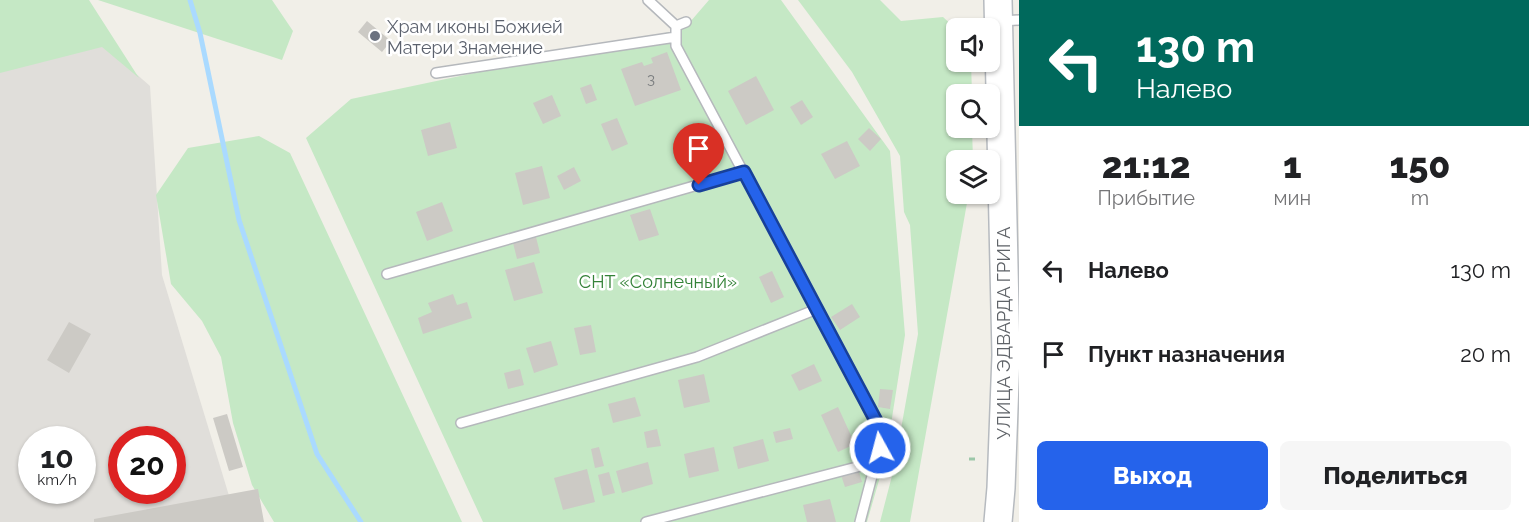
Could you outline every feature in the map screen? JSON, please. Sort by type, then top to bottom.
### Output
[{"type":"street","name":"УЛИЦА ЭДВАРДА ГРИГА","points":[[998,522],[1006,355],[1005,14]]},
{"type":"lane","points":[[648,0],[676,26],[676,46],[883,434],[860,522]]},
{"type":"lane","points":[[676,26],[686,22]]},
{"type":"lane","points":[[436,73],[676,37]]},
{"type":"lane","points":[[387,274],[744,172]]},
{"type":"lane","points":[[461,423],[697,357],[817,309]]},
{"type":"lane","points":[[646,522],[876,462]]},
{"type":"path","points":[[969,459],[978,459]]},
{"type":"shaded area","points":[[94,37],[150,86],[162,275],[237,522],[0,522],[0,69]]},
{"type":"green space","points":[[0,0],[89,0],[139,78],[102,47],[0,73]]},
{"type":"green space","points":[[98,0],[272,0],[293,31],[282,60]]},
{"type":"green space","name":"СНТ «Солнечный»","points":[[709,0],[781,0],[890,151],[905,335],[886,456],[867,522],[483,522],[306,138],[351,99],[684,29]]},
{"type":"green space","points":[[798,0],[880,0],[901,21],[943,17],[946,20],[946,72],[971,72],[972,84],[946,84],[946,138],[972,138],[973,150],[946,150],[946,204],[967,204],[910,522],[880,522],[894,468],[918,334],[910,225],[904,212],[900,156],[852,72]]},
{"type":"green space","points":[[259,136],[290,153],[462,522],[274,522],[252,485],[233,423],[221,357],[202,321],[171,284],[156,195],[188,148]]},
{"type":"building","name":"Храм иконы Божией Матери Знамение","points":[[367,21],[391,41],[382,52],[358,32]]},
{"type":"building","points":[[667,52],[681,90],[635,106],[621,69],[642,62],[644,66],[653,63],[651,58]]},
{"type":"building","points":[[756,76],[774,110],[746,125],[728,91]]},
{"type":"building","points":[[591,84],[597,100],[586,104],[580,88]]},
{"type":"building","points":[[552,95],[561,116],[543,124],[533,103]]},
{"type":"building","points":[[802,100],[813,117],[801,125],[790,107]]},
{"type":"building","points":[[617,118],[628,144],[612,151],[601,124]]},
{"type":"building","points":[[450,122],[457,148],[428,156],[421,130]]},
{"type":"building","points":[[869,128],[881,139],[870,151],[858,139]]},
{"type":"building","points":[[711,138],[719,158],[706,163],[699,143]]},
{"type":"building","points":[[847,141],[860,166],[835,179],[821,154]]},
{"type":"building","points":[[542,166],[550,198],[523,205],[515,173]]},
{"type":"building","points":[[574,167],[581,181],[564,190],[557,176]]},
{"type":"building","points":[[442,202],[453,231],[427,241],[416,212]]},
{"type":"building","points":[[650,209],[659,235],[639,241],[630,215]]},
{"type":"building","points":[[535,233],[540,253],[517,259],[512,239]]},
{"type":"building","points":[[534,262],[543,293],[514,301],[505,270]]},
{"type":"building","points":[[772,271],[784,297],[771,303],[759,277]]},
{"type":"building","points":[[453,294],[457,305],[467,302],[472,318],[423,334],[418,318],[432,312],[428,303]]},
{"type":"building","points":[[852,304],[860,317],[840,330],[831,317]]},
{"type":"building","points":[[69,322],[91,334],[69,373],[47,360]]},
{"type":"building","points":[[591,325],[596,352],[580,355],[574,328]]},
{"type":"building","points":[[551,341],[558,365],[534,373],[526,348]]},
{"type":"building","points":[[814,364],[822,381],[799,391],[791,375]]},
{"type":"building","points":[[520,369],[524,385],[508,389],[504,373]]},
{"type":"building","points":[[704,374],[710,402],[684,408],[678,380]]},
{"type":"building","points":[[880,389],[893,390],[890,409],[878,407]]},
{"type":"building","points":[[635,397],[641,416],[613,423],[608,404]]},
{"type":"building","points":[[838,407],[855,444],[838,452],[821,415]]},
{"type":"building","points":[[227,414],[243,467],[229,471],[213,418]]},
{"type":"building","points":[[790,428],[793,439],[776,443],[773,432]]},
{"type":"building","points":[[657,429],[661,446],[647,448],[644,432]]},
{"type":"building","points":[[763,439],[769,461],[738,469],[733,447]]},
{"type":"building","points":[[599,447],[604,466],[595,468],[591,449]]},
{"type":"building","points":[[714,447],[719,471],[689,478],[684,454]]},
{"type":"building","points":[[648,462],[653,484],[622,493],[616,471]]},
{"type":"building","points":[[587,469],[595,502],[563,510],[554,478]]},
{"type":"building","points":[[858,469],[862,482],[845,487],[841,475]]},
{"type":"building","points":[[609,472],[615,493],[603,496],[598,475]]},
{"type":"building","points":[[258,489],[264,522],[94,522],[94,519]]},
{"type":"building","points":[[830,499],[836,522],[807,522],[803,505]]},
{"type":"waterway","points":[[190,0],[200,33],[239,220],[317,454],[361,522]]},
{"type":"place","name":"Храм иконы Божией Матери Знамение","points":[[375,36]]},
{"type":"route","points":[[699,185],[744,172],[883,434],[880,448]]}]
